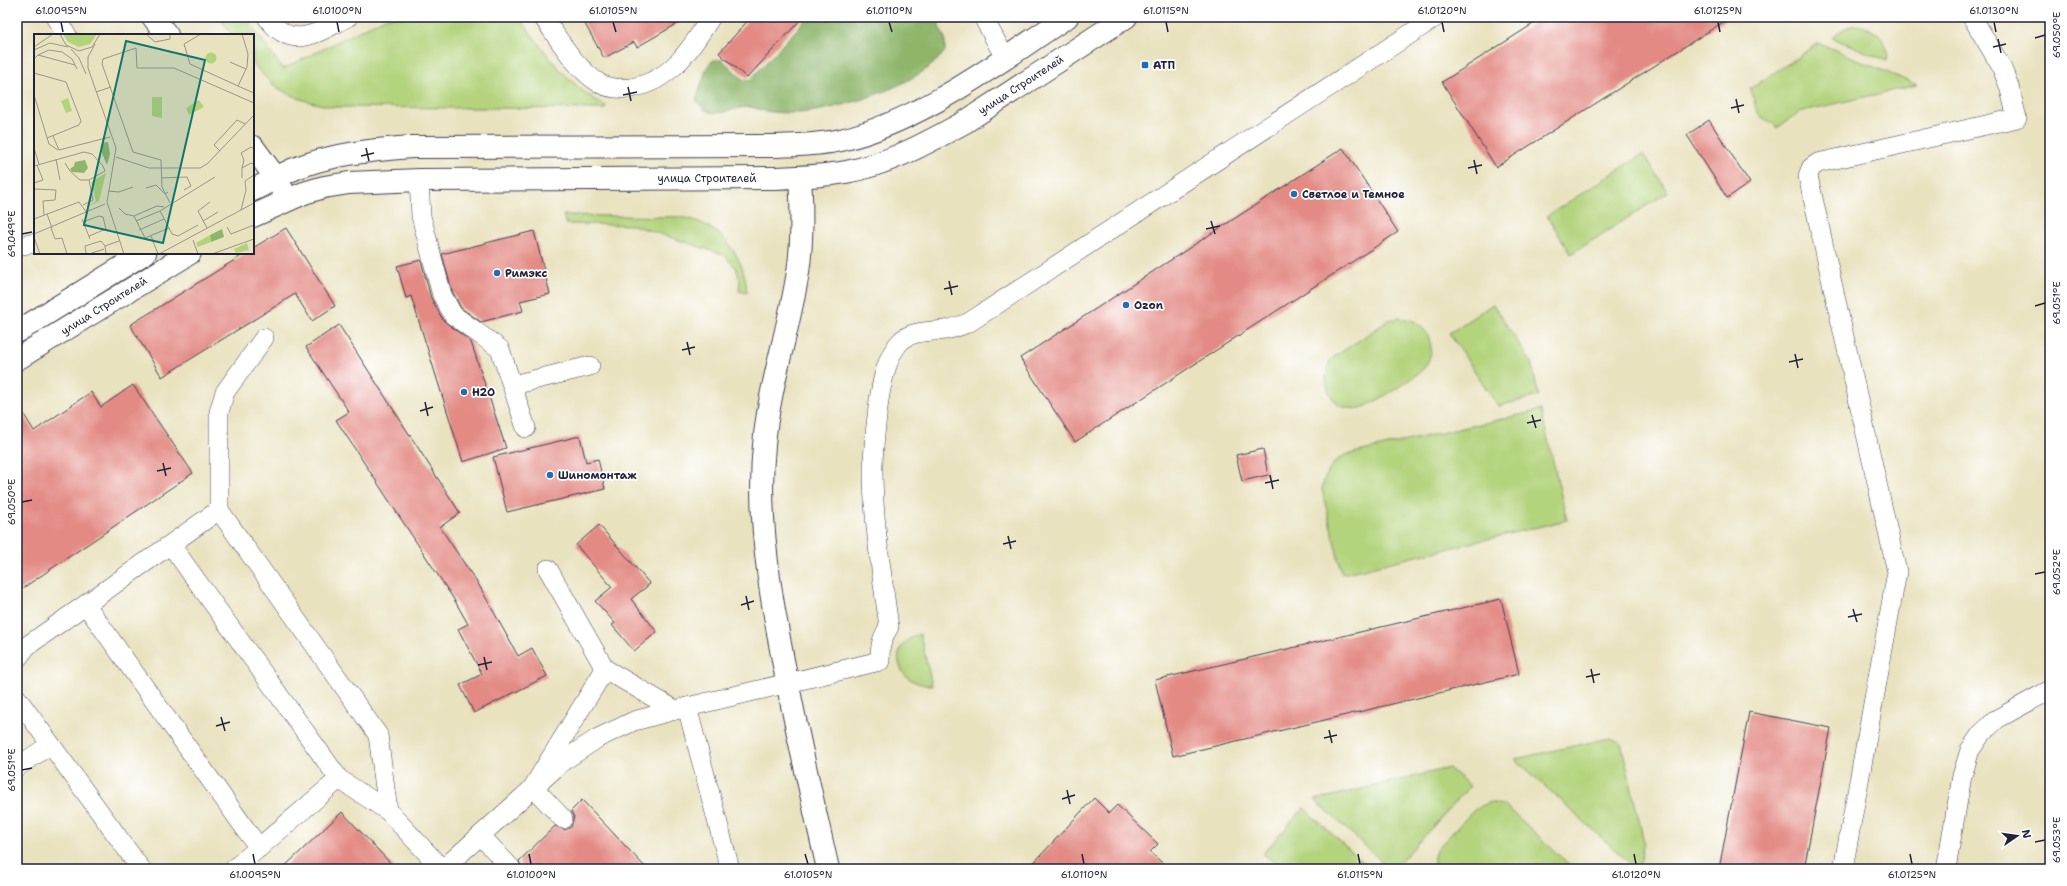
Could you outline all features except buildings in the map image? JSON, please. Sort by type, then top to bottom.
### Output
[{"type":"main road","points":[[153,17],[166,34]]},
{"type":"main road","points":[[254,189],[276,178],[313,163],[372,150],[411,147],[799,145],[840,140],[895,122],[928,106],[1067,17]]},
{"type":"main road","name":"улица Строителей","points":[[254,216],[288,199],[324,186],[349,182],[419,180],[800,177],[848,172],[880,163],[937,138],[1126,17]]},
{"type":"main road","points":[[799,145],[803,230],[798,273],[770,401],[763,452],[762,496],[766,552],[786,683],[828,869]]},
{"type":"main road","points":[[254,148],[276,178],[288,199]]},
{"type":"main road","points":[[17,332],[143,254]]},
{"type":"main road","name":"улица Строителей","points":[[17,359],[188,254]]},
{"type":"lane","points":[[54,17],[66,34]]},
{"type":"lane","points":[[267,17],[283,33],[295,38],[307,37],[348,17]]},
{"type":"lane","points":[[543,17],[565,49],[598,82],[610,88],[624,89],[653,82],[668,73],[684,56],[711,17]]},
{"type":"lane","points":[[983,17],[1005,58]]},
{"type":"lane","points":[[171,545],[339,779],[388,811],[442,869],[481,836],[533,786],[563,761],[598,738],[634,721],[681,708],[880,661],[881,642],[889,627],[876,525],[873,459],[877,417],[885,373],[894,351],[902,340],[911,335],[926,331],[945,330],[968,323],[1436,17]]},
{"type":"lane","points":[[1843,869],[1897,572],[1808,176],[1811,168],[1818,163],[2017,118],[2009,86],[2001,66],[1972,17]]},
{"type":"lane","points":[[419,180],[421,216],[442,295],[453,315],[500,349],[526,428]]},
{"type":"lane","points":[[17,246],[34,243]]},
{"type":"lane","points":[[264,338],[225,392],[219,412],[219,510],[378,735],[388,811]]},
{"type":"lane","points":[[513,385],[590,366]]},
{"type":"lane","points":[[17,659],[27,646],[219,510]]},
{"type":"lane","points":[[548,569],[605,669],[681,708],[730,869]]},
{"type":"lane","points":[[86,605],[259,848]]},
{"type":"lane","points":[[533,786],[605,669]]},
{"type":"lane","points":[[1946,869],[1962,776],[1970,750],[1981,734],[1997,719],[2050,690]]},
{"type":"lane","points":[[17,698],[141,869]]},
{"type":"lane","points":[[17,767],[50,745]]},
{"type":"lane","points":[[234,869],[339,779]]},
{"type":"lane","points":[[533,786],[563,819]]},
{"type":"lane","points":[[481,836],[511,868]]},
{"type":"green space","points":[[219,17],[245,17],[283,69],[387,17],[519,17],[547,55],[568,78],[592,98],[606,106],[605,109],[333,107],[298,98],[278,88],[270,82],[254,64],[254,34],[231,34]]},
{"type":"green space","points":[[808,17],[939,17],[939,27],[945,38],[945,51],[934,63],[918,75],[899,85],[857,101],[816,111],[778,113],[751,107],[743,107],[715,113],[708,112],[696,100],[707,67],[713,60],[722,60],[744,80],[750,80]]},
{"type":"green space","points":[[1852,25],[1873,31],[1883,40],[1888,53],[1887,61],[1833,38],[1838,32]]},
{"type":"green space","points":[[1819,43],[1917,85],[1799,112],[1777,128],[1773,123],[1760,116],[1755,107],[1753,95],[1750,89]]},
{"type":"green space","points":[[1643,154],[1668,192],[1571,254],[1547,216]]},
{"type":"green space","points":[[563,215],[679,217],[693,220],[718,233],[727,242],[741,265],[747,293],[739,291],[740,280],[736,268],[724,255],[633,225],[566,224]]},
{"type":"green space","points":[[1493,304],[1531,362],[1539,396],[1498,406],[1449,333]]},
{"type":"green space","points":[[1399,318],[1408,319],[1416,323],[1423,328],[1427,334],[1431,350],[1425,367],[1405,383],[1367,406],[1351,409],[1342,406],[1335,401],[1327,386],[1327,368],[1331,359],[1389,320]]},
{"type":"green space","points":[[1541,410],[1567,520],[1342,574],[1322,490],[1326,474],[1332,465],[1340,458],[1345,455]]},
{"type":"green space","points":[[920,634],[932,685],[920,684],[910,679],[903,673],[899,664],[899,655],[902,647],[909,639]]},
{"type":"green space","points":[[1610,738],[1620,742],[1622,746],[1644,842],[1639,869],[1636,869],[1515,759]]},
{"type":"green space","points":[[1449,768],[1470,786],[1394,869],[1390,869],[1315,800]]},
{"type":"green space","points":[[1491,802],[1506,806],[1574,869],[1434,869],[1434,857],[1436,850],[1476,808]]},
{"type":"green space","points":[[1304,808],[1370,869],[1281,869],[1263,853]]},
{"type":"place","name":"АТП","points":[[1145,65]]},
{"type":"place","name":"Светлое и Темное","points":[[1294,194]]},
{"type":"place","name":"Римэкс","points":[[497,273]]},
{"type":"place","name":"Ozon","points":[[1126,305]]},
{"type":"place","name":"H2O","points":[[464,392]]},
{"type":"place","name":"Шиномонтаж","points":[[550,475]]}]
